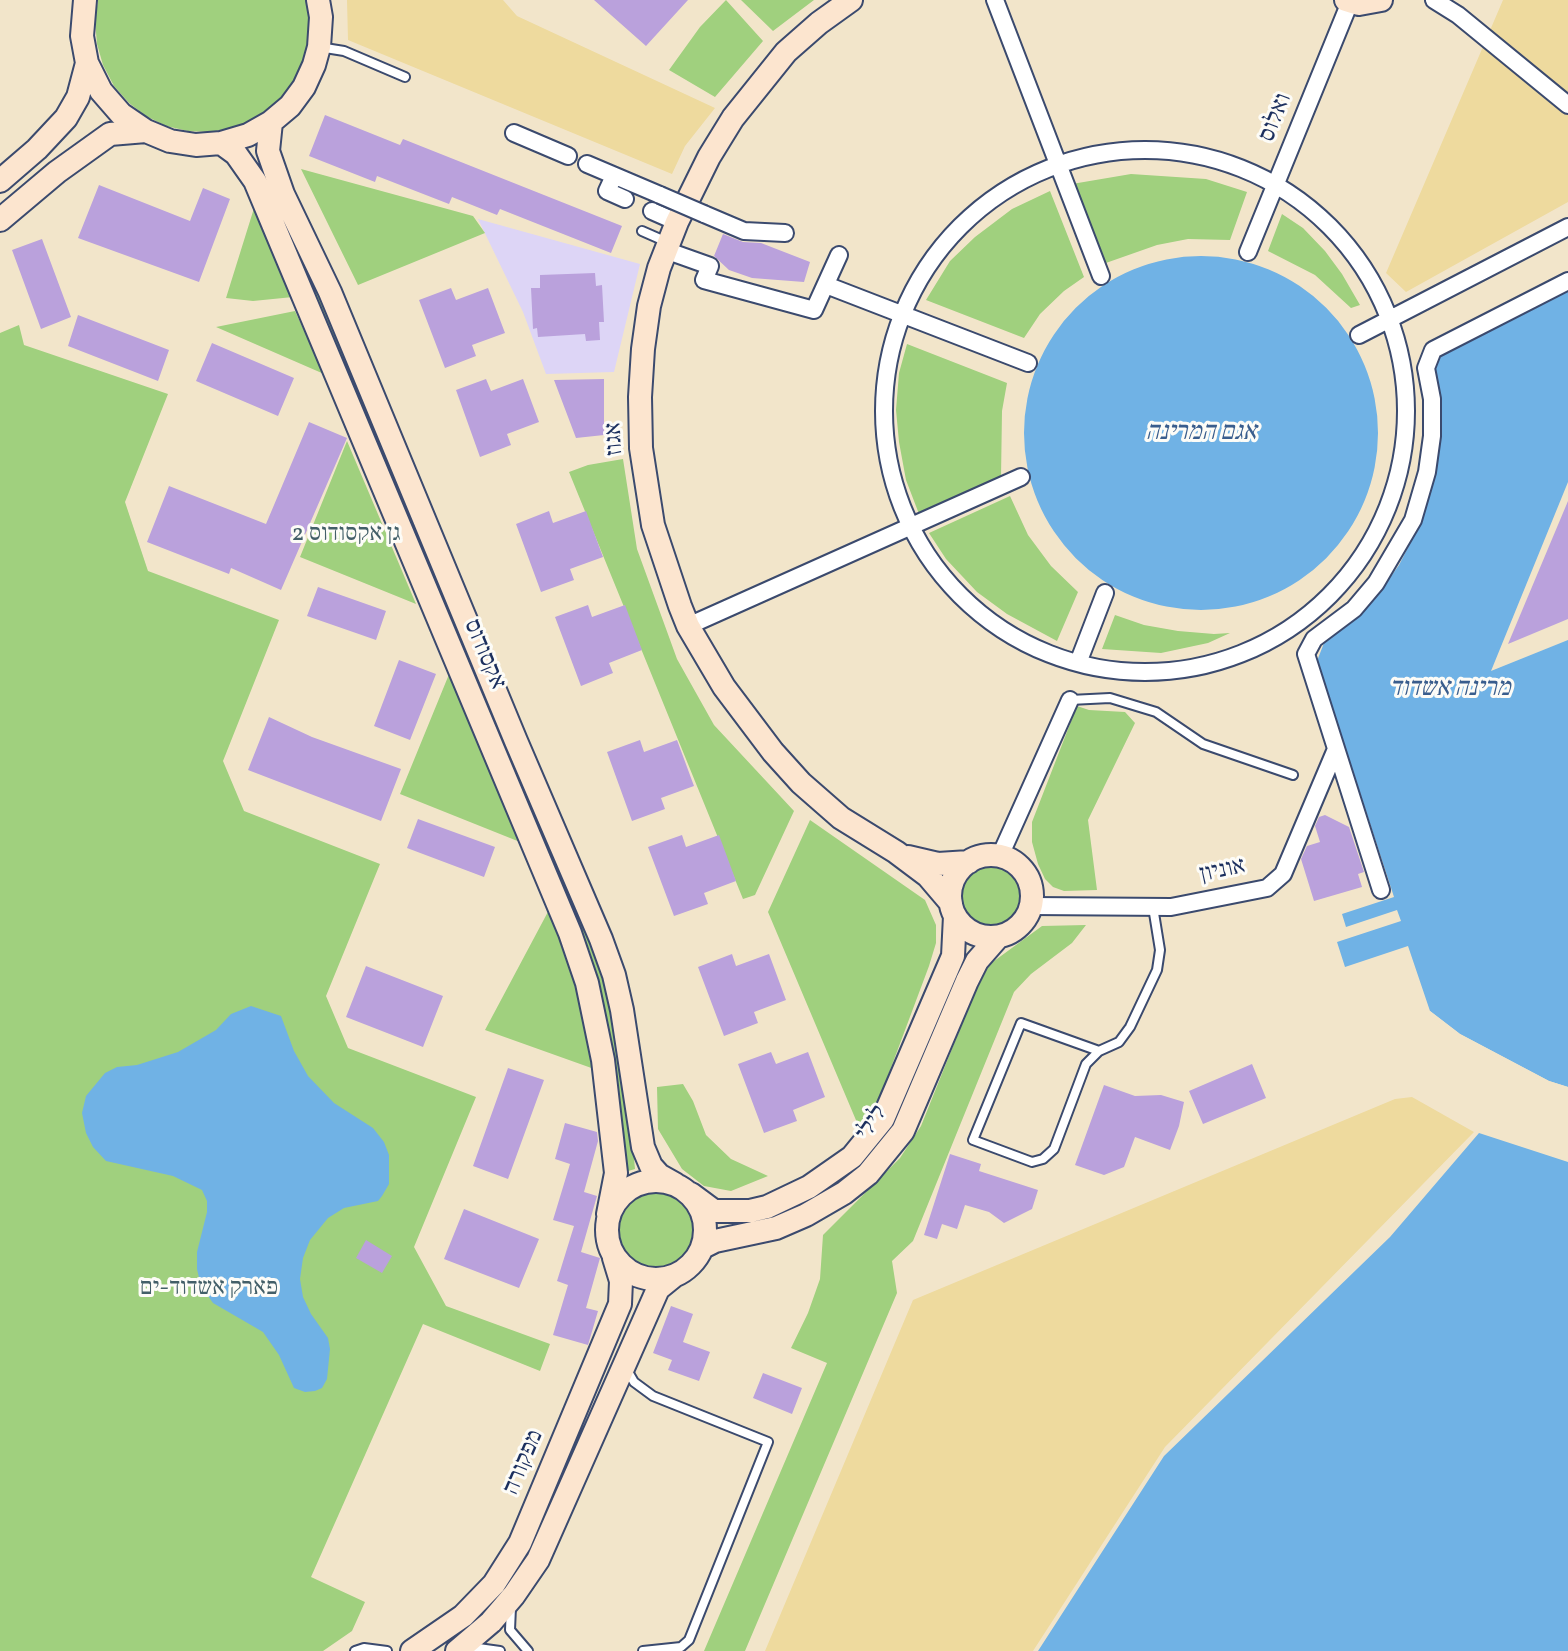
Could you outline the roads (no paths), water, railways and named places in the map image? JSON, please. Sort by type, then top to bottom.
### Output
[{"type":"street","points":[[82,3],[82,36],[87,63],[101,91],[121,114],[146,131],[170,141],[196,145],[221,143],[248,135],[290,106],[304,87],[319,47],[321,17],[318,0]]},
{"type":"street","name":"אגוז","points":[[851,0],[786,52],[733,118],[709,157],[670,238],[649,306],[643,349],[641,448],[653,525],[688,626],[738,708],[791,773],[841,818],[896,852],[939,887],[953,909]]},
{"type":"street","points":[[995,0],[1101,276]]},
{"type":"street","points":[[1348,1],[1369,4],[1381,0]]},
{"type":"street","points":[[1434,0],[1458,15],[1568,105]]},
{"type":"street","name":"ואלוס","points":[[1248,252],[1348,1]]},
{"type":"street","points":[[4,173],[45,141],[66,118],[78,97],[87,63]]},
{"type":"street","name":"אקסודוס","points":[[271,122],[268,151],[283,194],[330,292],[601,939],[622,1010],[643,1147],[651,1166],[659,1175],[683,1189]]},
{"type":"street","points":[[0,220],[75,157],[110,134],[146,131]]},
{"type":"street","points":[[514,133],[568,156]]},
{"type":"street","name":"אקסודוס","points":[[221,143],[236,154],[255,181],[570,933],[587,983],[603,1060],[616,1173],[608,1214]]},
{"type":"street","points":[[1123,150],[1158,150],[1193,154],[1276,183],[1313,211],[1340,238],[1360,265],[1385,321],[1404,394],[1406,449],[1402,480],[1392,511],[1358,569],[1310,612],[1256,644],[1226,658],[1181,669],[1133,673],[1098,669],[1039,646],[983,615],[947,581],[912,526],[894,485],[886,453],[883,396],[887,364],[902,314],[928,264],[945,240],[996,195],[1058,164],[1123,150]]},
{"type":"street","points":[[587,164],[744,231],[785,233]]},
{"type":"street","points":[[614,176],[607,191],[625,199]]},
{"type":"street","points":[[652,211],[670,238],[710,266],[704,280],[814,310],[839,255]]},
{"type":"street","points":[[1359,335],[1568,227]]},
{"type":"street","points":[[708,270],[760,285]]},
{"type":"street","points":[[1381,890],[1306,654],[1314,639],[1354,609],[1376,583],[1413,520],[1423,487],[1432,436],[1432,399],[1426,368],[1433,350],[1568,281]]},
{"type":"street","points":[[826,285],[1028,363]]},
{"type":"street","points":[[781,290],[818,301]]},
{"type":"street","points":[[688,626],[1021,477]]},
{"type":"street","points":[[1078,663],[1105,593]]},
{"type":"street","points":[[1000,856],[1070,700]]},
{"type":"street","name":"אוניון","points":[[1031,906],[1171,907],[1267,888],[1283,874],[1336,749]]},
{"type":"street","name":"אגוז","points":[[896,852],[918,861],[938,864],[969,862]]},
{"type":"street","points":[[1000,856],[1021,868],[1029,879],[1031,906],[1019,926],[998,937],[973,933],[953,909],[953,880],[969,862],[978,857],[1000,856]]},
{"type":"street","name":"לילי","points":[[683,1189],[714,1211],[750,1211],[767,1207],[809,1187],[852,1157],[883,1119],[953,956],[953,909]]},
{"type":"street","name":"לילי","points":[[703,1247],[715,1241],[776,1228],[806,1215],[844,1193],[868,1174],[903,1131],[967,981],[977,961],[998,937]]},
{"type":"street","points":[[460,1649],[514,1595],[549,1540],[658,1289],[686,1269],[703,1247],[706,1233],[704,1219],[699,1205],[683,1189],[659,1180],[628,1188],[616,1199],[608,1214],[608,1244],[614,1258],[626,1270],[641,1277],[658,1279],[674,1276]]},
{"type":"street","name":"מפקורה","points":[[412,1651],[471,1607],[494,1584],[520,1543],[620,1304],[621,1281],[614,1258]]},
{"type":"lane","points":[[319,47],[344,51],[405,77]]},
{"type":"lane","points":[[642,231],[670,238]]},
{"type":"lane","points":[[1070,700],[1110,698],[1156,712],[1203,744],[1293,775]]},
{"type":"lane","points":[[1099,1051],[1021,1023],[973,1140],[1032,1162],[1043,1159],[1054,1149],[1086,1064],[1099,1051],[1119,1042],[1130,1027],[1157,970],[1160,950],[1153,907]]},
{"type":"lane","points":[[625,1365],[634,1382],[653,1396],[768,1442],[689,1640],[681,1647],[643,1651]]},
{"type":"lane","points":[[514,1595],[509,1613],[510,1630],[528,1651]]},
{"type":"lane","points":[[460,1649],[479,1646],[500,1651]]},
{"type":"lane","points":[[355,1651],[364,1648],[387,1651]]},
{"type":"water","name":"אגם המרינה","points":[[1201,256],[1236,259],[1269,270],[1299,286],[1326,308],[1348,335],[1364,365],[1375,398],[1378,433],[1375,468],[1364,501],[1348,531],[1326,558],[1299,580],[1269,596],[1236,607],[1201,610],[1166,607],[1133,596],[1103,580],[1076,558],[1054,531],[1038,501],[1027,468],[1024,433],[1027,398],[1038,365],[1054,335],[1076,308],[1103,286],[1133,270],[1166,259]]},
{"type":"water","name":"מרינה אשדוד","points":[[1568,290],[1568,1087],[1549,1081],[1460,1034],[1430,1011],[1408,946],[1345,967],[1337,942],[1401,921],[1397,910],[1346,927],[1342,914],[1394,897],[1317,661],[1324,643],[1360,614],[1382,589],[1399,565],[1420,524],[1434,476],[1441,435],[1435,367],[1440,354]]},
{"type":"water","points":[[251,1006],[281,1016],[294,1051],[308,1076],[334,1103],[373,1128],[389,1155],[389,1184],[378,1201],[344,1208],[328,1218],[310,1240],[303,1258],[300,1279],[303,1297],[328,1338],[330,1349],[327,1379],[322,1388],[315,1391],[305,1392],[294,1388],[279,1355],[263,1332],[213,1303],[201,1286],[197,1252],[207,1212],[207,1201],[202,1190],[173,1176],[106,1161],[93,1147],[86,1133],[82,1113],[86,1096],[105,1073],[117,1067],[137,1065],[178,1052],[216,1030],[231,1014]]},
{"type":"water","points":[[1479,1133],[1568,1162],[1568,1651],[1038,1651],[1164,1456],[1390,1237]]},
{"type":"park label","name":"גן אקסודוס 2","points":[[346,536]]},
{"type":"park label","name":"פארק אשדוד-ים","points":[[209,1290]]}]
